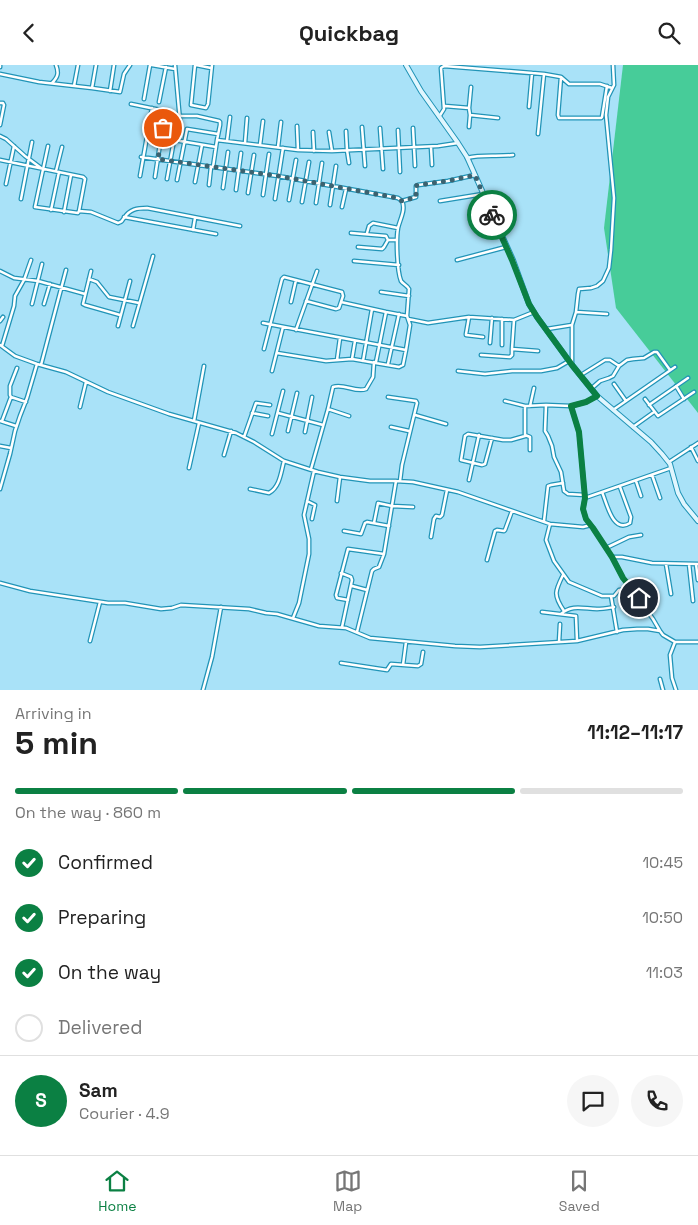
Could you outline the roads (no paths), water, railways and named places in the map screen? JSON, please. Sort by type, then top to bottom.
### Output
[{"type":"street","points":[[52,83],[58,76],[56,65]]},
{"type":"street","points":[[74,86],[78,65]]},
{"type":"street","points":[[92,88],[96,65]]},
{"type":"street","points":[[110,91],[114,65]]},
{"type":"street","points":[[0,74],[120,92],[124,74],[130,65]]},
{"type":"street","points":[[144,99],[151,65],[175,67],[180,121],[176,129],[167,179]]},
{"type":"street","points":[[196,65],[212,66],[207,107],[192,106],[196,65]]},
{"type":"street","points":[[406,65],[421,91],[458,143],[467,159],[534,312],[597,396],[651,442],[668,462],[678,493],[698,521]]},
{"type":"street","points":[[572,365],[572,325],[579,289],[597,286],[603,281],[609,268],[614,198],[606,115],[608,97],[614,83],[613,65]]},
{"type":"street","points":[[438,117],[443,112],[445,106],[441,68],[444,66],[464,66],[544,74],[562,77],[569,84],[600,83],[612,88]]},
{"type":"street","points":[[159,102],[166,67]]},
{"type":"street","points":[[529,107],[532,73]]},
{"type":"street","points":[[538,134],[544,74]]},
{"type":"street","points":[[562,77],[559,117],[602,117],[607,86]]},
{"type":"street","points":[[469,127],[471,87]]},
{"type":"street","points":[[0,103],[4,105],[0,125]]},
{"type":"street","points":[[131,104],[165,112],[155,177]]},
{"type":"street","points":[[445,106],[469,108]]},
{"type":"street","points":[[140,175],[152,108]]},
{"type":"street","points":[[470,115],[498,118]]},
{"type":"street","points":[[180,116],[197,116],[220,122],[209,185]]},
{"type":"street","points":[[227,141],[230,117]]},
{"type":"street","points":[[245,143],[247,118]]},
{"type":"street","points":[[260,145],[263,121]]},
{"type":"street","points":[[278,147],[281,122]]},
{"type":"street","points":[[297,126],[298,150]]},
{"type":"street","points":[[362,127],[365,166]]},
{"type":"street","points":[[380,128],[383,169]]},
{"type":"street","points":[[413,128],[415,166]]},
{"type":"street","points":[[177,180],[186,130],[218,134]]},
{"type":"street","points":[[398,130],[400,172]]},
{"type":"street","points":[[346,131],[349,163]]},
{"type":"street","points":[[313,132],[314,151]]},
{"type":"street","points":[[329,132],[332,151]]},
{"type":"street","points":[[0,136],[43,169]]},
{"type":"street","points":[[174,140],[216,147]]},
{"type":"street","points":[[217,140],[314,151],[381,149],[458,143]]},
{"type":"street","points":[[21,199],[32,142]]},
{"type":"street","points":[[195,182],[202,145]]},
{"type":"street","points":[[6,184],[14,146]]},
{"type":"street","points":[[48,146],[35,207],[64,212],[90,212],[118,223],[129,212],[142,208],[240,226]]},
{"type":"street","points":[[431,146],[432,165]]},
{"type":"street","points":[[51,210],[62,147]]},
{"type":"street","points":[[275,199],[283,148]]},
{"type":"street","points":[[223,188],[228,152]]},
{"type":"street","points":[[236,189],[241,153]]},
{"type":"street","points":[[263,195],[269,154]]},
{"type":"street","points":[[248,193],[254,155]]},
{"type":"street","points":[[467,159],[480,156],[502,157],[513,155]]},
{"type":"street","points":[[142,157],[278,176],[398,198],[402,201],[404,208],[398,228],[397,240],[402,282],[408,287],[408,317],[410,325],[402,367],[352,359],[322,360],[276,353]]},
{"type":"street","points":[[0,160],[83,177],[85,179],[79,211]]},
{"type":"street","points":[[289,200],[296,160]]},
{"type":"street","points":[[302,203],[308,162]]},
{"type":"street","points":[[316,203],[322,163]]},
{"type":"street","points":[[330,205],[336,166]]},
{"type":"street","points":[[64,212],[71,175]]},
{"type":"street","points":[[402,201],[416,197],[416,186],[418,185],[475,175]]},
{"type":"street","points":[[342,207],[346,189]]},
{"type":"street","points":[[440,201],[483,194]]},
{"type":"street","points":[[124,217],[216,234]]},
{"type":"street","points":[[193,230],[195,218]]},
{"type":"street","points":[[367,233],[369,226],[373,223],[398,228]]},
{"type":"street","points":[[351,233],[386,236],[388,240]]},
{"type":"street","points":[[388,240],[397,240]]},
{"type":"street","points":[[358,247],[382,249],[388,240]]},
{"type":"street","points":[[457,260],[506,247]]},
{"type":"street","points":[[133,326],[153,256]]},
{"type":"street","points":[[31,260],[24,280],[15,296],[14,306],[1,346],[15,355],[66,373],[108,392],[156,410],[231,431],[284,461],[312,470],[340,477],[370,481],[413,482],[458,492],[550,523],[583,527],[590,525]]},
{"type":"street","points":[[354,261],[399,265]]},
{"type":"street","points":[[32,303],[42,263]]},
{"type":"street","points":[[41,365],[66,270]]},
{"type":"street","points":[[0,271],[14,278],[38,281],[85,294]]},
{"type":"street","points":[[91,271],[83,302],[86,305],[120,315]]},
{"type":"street","points":[[296,330],[317,271]]},
{"type":"street","points":[[264,349],[284,277],[342,292],[343,296],[339,308],[336,309],[306,301]]},
{"type":"street","points":[[89,278],[97,282],[109,297],[139,303]]},
{"type":"street","points":[[291,302],[296,280]]},
{"type":"street","points":[[118,326],[130,281]]},
{"type":"street","points":[[44,304],[50,284]]},
{"type":"street","points":[[381,292],[409,296]]},
{"type":"street","points":[[341,302],[399,314],[428,323],[469,317],[514,320],[534,312]]},
{"type":"street","points":[[363,361],[372,309]]},
{"type":"street","points":[[293,618],[299,603],[309,554],[309,539],[304,518],[312,470],[332,389],[334,385],[360,390],[368,387],[373,377],[386,312]]},
{"type":"street","points":[[576,312],[608,314]]},
{"type":"street","points":[[388,365],[399,314]]},
{"type":"street","points":[[0,321],[3,317]]},
{"type":"street","points":[[469,317],[466,335],[483,337]]},
{"type":"street","points":[[490,343],[492,318]]},
{"type":"street","points":[[502,319],[502,345]]},
{"type":"street","points":[[481,355],[510,357],[512,355],[514,320]]},
{"type":"street","points":[[263,323],[406,349]]},
{"type":"street","points":[[547,329],[572,325]]},
{"type":"street","points":[[272,371],[283,327]]},
{"type":"street","points":[[337,360],[340,338]]},
{"type":"street","points":[[352,359],[356,341]]},
{"type":"street","points":[[512,349],[538,351]]},
{"type":"street","points":[[592,389],[600,381],[613,375],[619,366],[627,360],[644,358],[656,351],[670,370]]},
{"type":"street","points":[[581,375],[605,360],[610,360],[619,366]]},
{"type":"street","points":[[458,371],[484,374],[550,370],[569,361]]},
{"type":"street","points":[[0,489],[16,426],[26,402],[37,364]]},
{"type":"street","points":[[194,421],[204,367]]},
{"type":"street","points":[[613,410],[675,367]]},
{"type":"street","points":[[16,426],[1,421],[11,397],[9,392],[10,386],[18,368]]},
{"type":"street","points":[[649,405],[688,378]]},
{"type":"street","points":[[80,407],[86,382]]},
{"type":"street","points":[[614,384],[626,401]]},
{"type":"street","points":[[676,386],[684,399]]},
{"type":"street","points":[[530,406],[534,388]]},
{"type":"street","points":[[272,434],[284,391]]},
{"type":"street","points":[[645,399],[657,416],[660,416],[694,392]]},
{"type":"street","points":[[288,431],[297,393]]},
{"type":"street","points":[[505,401],[525,406],[571,406],[586,402],[597,396]]},
{"type":"street","points":[[11,397],[26,402]]},
{"type":"street","points":[[305,432],[312,397]]},
{"type":"street","points":[[357,632],[372,571],[379,567],[384,554],[392,506],[417,404],[416,401],[388,397]]},
{"type":"street","points":[[244,437],[256,403],[270,405]]},
{"type":"street","points":[[546,405],[545,431],[561,472],[566,493],[585,497],[620,487],[671,468]]},
{"type":"street","points":[[525,406],[525,436]]},
{"type":"street","points":[[571,406],[579,432],[585,497],[583,509],[586,519],[612,557],[623,578],[663,635],[675,642],[698,642]]},
{"type":"street","points":[[328,409],[348,416]]},
{"type":"street","points":[[633,427],[654,412]]},
{"type":"street","points":[[252,413],[268,416]]},
{"type":"street","points":[[278,413],[323,425]]},
{"type":"street","points":[[415,415],[446,424]]},
{"type":"street","points":[[189,468],[199,423]]},
{"type":"street","points":[[391,427],[409,431]]},
{"type":"street","points":[[224,455],[231,431]]},
{"type":"street","points":[[492,438],[486,463],[482,465],[461,460],[465,436],[470,433],[507,440],[525,436],[530,437],[530,450]]},
{"type":"street","points":[[469,480],[479,435]]},
{"type":"street","points":[[668,462],[698,443]]},
{"type":"street","points":[[0,446],[11,448]]},
{"type":"street","points":[[691,447],[698,461]]},
{"type":"street","points":[[250,489],[269,493],[272,491],[277,486],[284,461]]},
{"type":"street","points":[[652,475],[660,498]]},
{"type":"street","points":[[337,501],[340,477]]},
{"type":"street","points":[[636,481],[641,496]]},
{"type":"street","points":[[544,521],[548,487],[563,483]]},
{"type":"street","points":[[602,492],[613,519],[620,526],[624,526],[630,523],[631,517],[620,487]]},
{"type":"street","points":[[431,537],[434,519],[436,516],[440,517],[442,515],[447,490]]},
{"type":"street","points":[[307,501],[315,505],[312,519]]},
{"type":"street","points":[[374,523],[378,503],[413,507]]},
{"type":"street","points":[[486,560],[495,531],[497,529],[505,530],[512,511]]},
{"type":"street","points":[[344,531],[361,534],[366,522],[389,526]]},
{"type":"street","points":[[550,523],[546,540],[554,561],[569,582],[602,597],[615,595],[618,591],[632,589]]},
{"type":"street","points":[[606,548],[629,537],[641,535]]},
{"type":"street","points":[[348,600],[336,597],[348,549],[384,554]]},
{"type":"street","points":[[612,557],[652,563],[697,564],[698,579]]},
{"type":"street","points":[[666,564],[670,594]]},
{"type":"street","points":[[689,564],[693,601]]},
{"type":"street","points":[[341,573],[352,578],[342,627]]},
{"type":"street","points":[[562,612],[556,593],[563,575]]},
{"type":"street","points":[[0,583],[30,591],[161,609],[181,605],[249,609],[293,618],[319,626],[346,627],[370,638],[455,646],[480,647],[577,641],[617,631],[648,629],[660,631]]},
{"type":"street","points":[[351,586],[367,590]]},
{"type":"street","points":[[611,596],[617,631]]},
{"type":"street","points":[[90,641],[100,602]]},
{"type":"street","points":[[203,690],[212,657],[221,607]]},
{"type":"street","points":[[562,612],[579,607],[597,609],[614,607]]},
{"type":"street","points":[[542,612],[562,612],[576,616],[577,641]]},
{"type":"street","points":[[558,642],[560,623]]},
{"type":"street","points":[[403,665],[406,642]]},
{"type":"street","points":[[675,642],[670,655],[672,678],[676,690]]},
{"type":"street","points":[[340,663],[387,670],[390,664],[420,666],[423,652]]},
{"type":"street","points":[[660,679],[663,690]]}]
